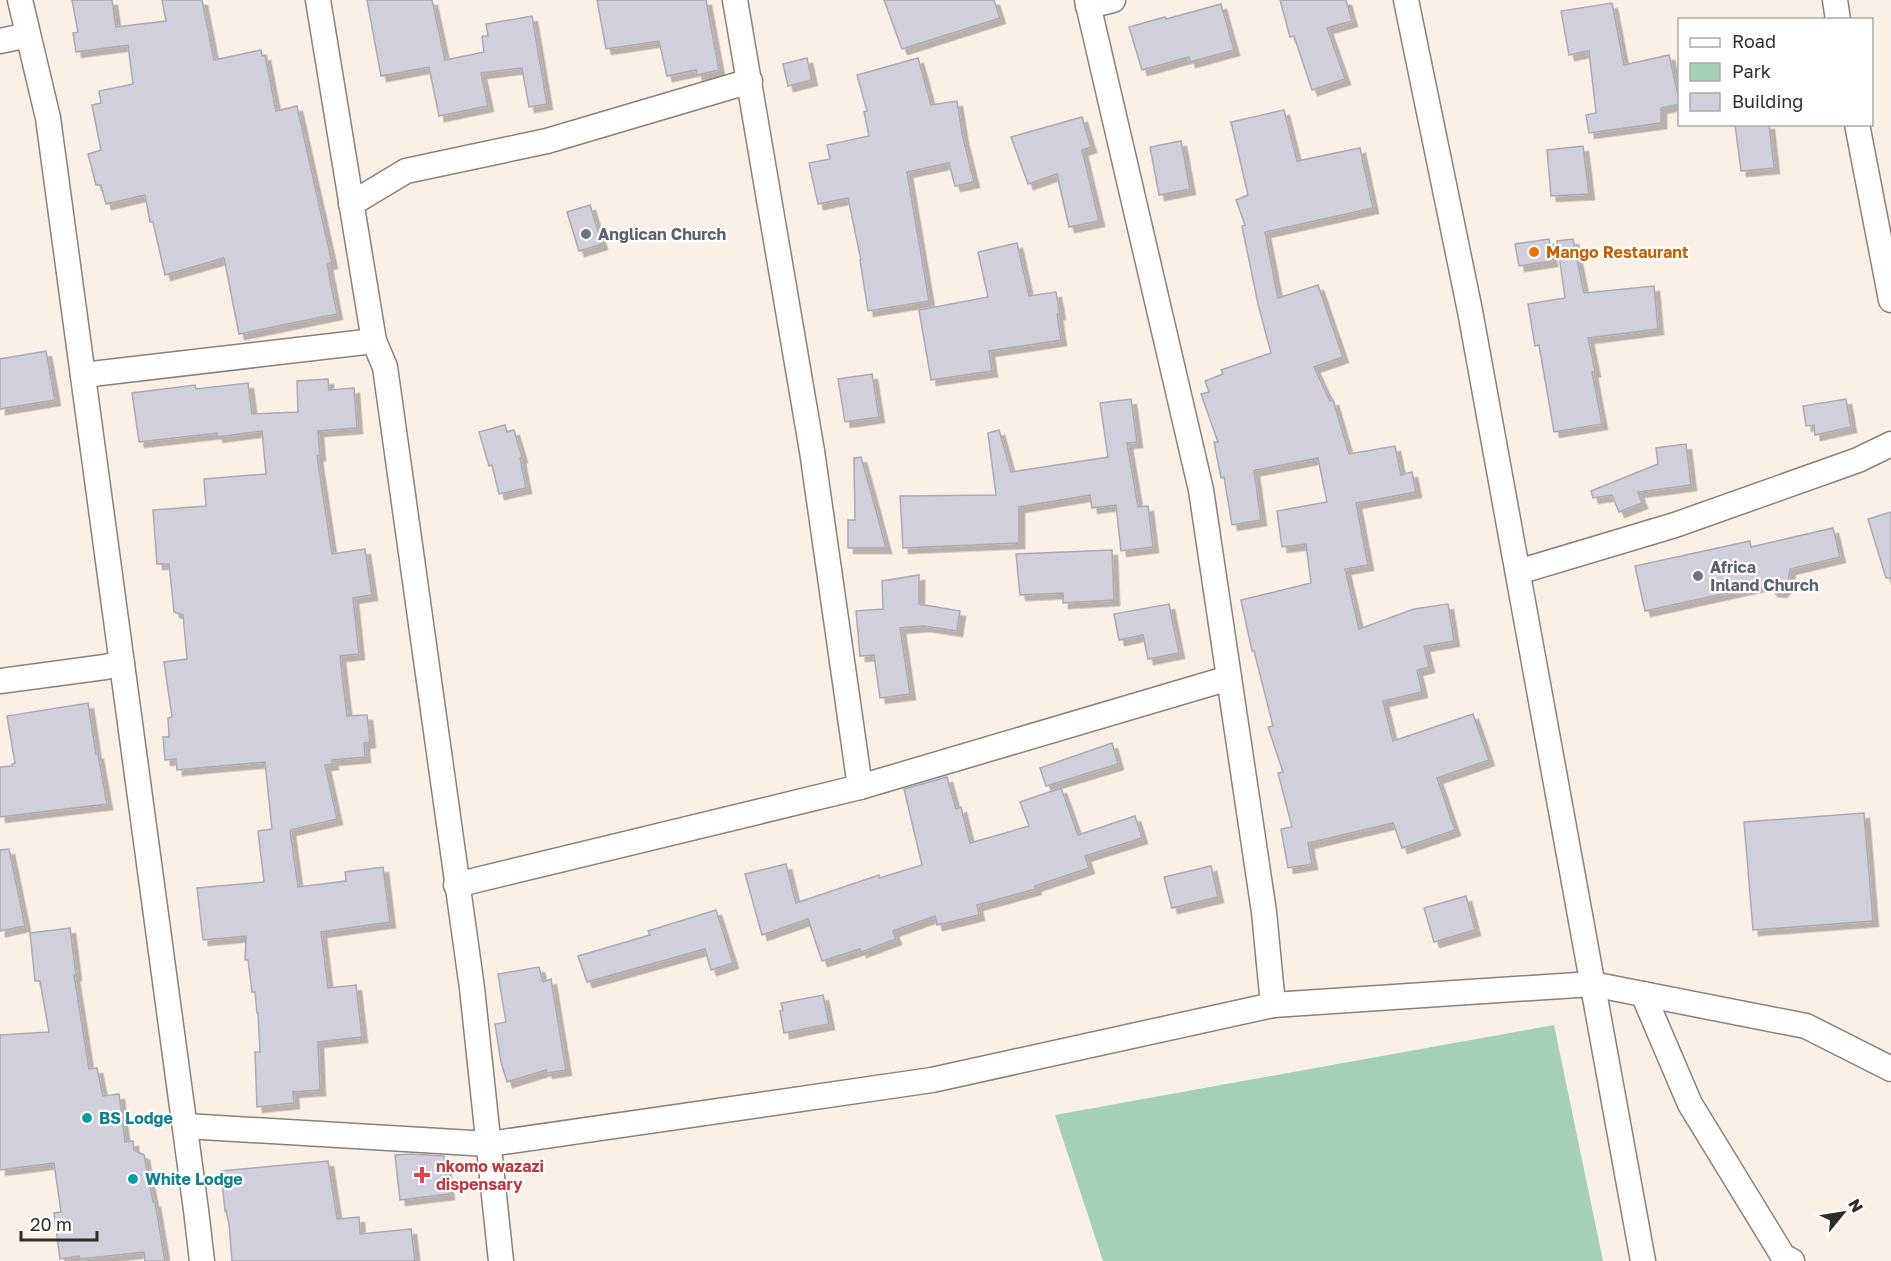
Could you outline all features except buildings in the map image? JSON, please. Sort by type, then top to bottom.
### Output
[{"type":"street","points":[[20,0],[48,118],[202,1261]]},
{"type":"street","points":[[318,0],[374,341],[386,367],[472,988],[501,1261]]},
{"type":"street","points":[[735,0],[812,451],[860,787]]},
{"type":"street","points":[[1113,0],[1088,3],[1200,490],[1264,912],[1273,1005]]},
{"type":"street","points":[[1406,0],[1467,300],[1643,1261]]},
{"type":"street","points":[[1835,0],[1838,18]]},
{"type":"street","points":[[0,41],[28,35]]},
{"type":"street","points":[[351,204],[406,171],[547,141],[750,81]]},
{"type":"street","points":[[1857,126],[1891,300]]},
{"type":"street","points":[[83,375],[374,341]]},
{"type":"street","points":[[1518,572],[1675,525],[1858,460],[1891,444]]},
{"type":"street","points":[[0,681],[122,663]]},
{"type":"street","points":[[456,885],[860,787],[1229,678]]},
{"type":"street","points":[[185,1126],[489,1144],[932,1080],[1273,1005],[1592,984],[1806,1026],[1891,1069]]},
{"type":"street","points":[[1643,994],[1690,1104],[1784,1256],[1792,1261]]},
{"type":"green space","points":[[1554,1025],[1603,1261],[1103,1261],[1055,1115]]},
{"type":"place","name":"Anglican Church","points":[[586,234]]},
{"type":"place","name":"Mango Restaurant","points":[[1534,252]]},
{"type":"place","name":"Africa Inland Church","points":[[1698,576]]},
{"type":"place","name":"BS Lodge","points":[[87,1118]]},
{"type":"place","name":"nkomo wazazi dispensary","points":[[422,1175]]},
{"type":"place","name":"White Lodge","points":[[133,1179]]}]
